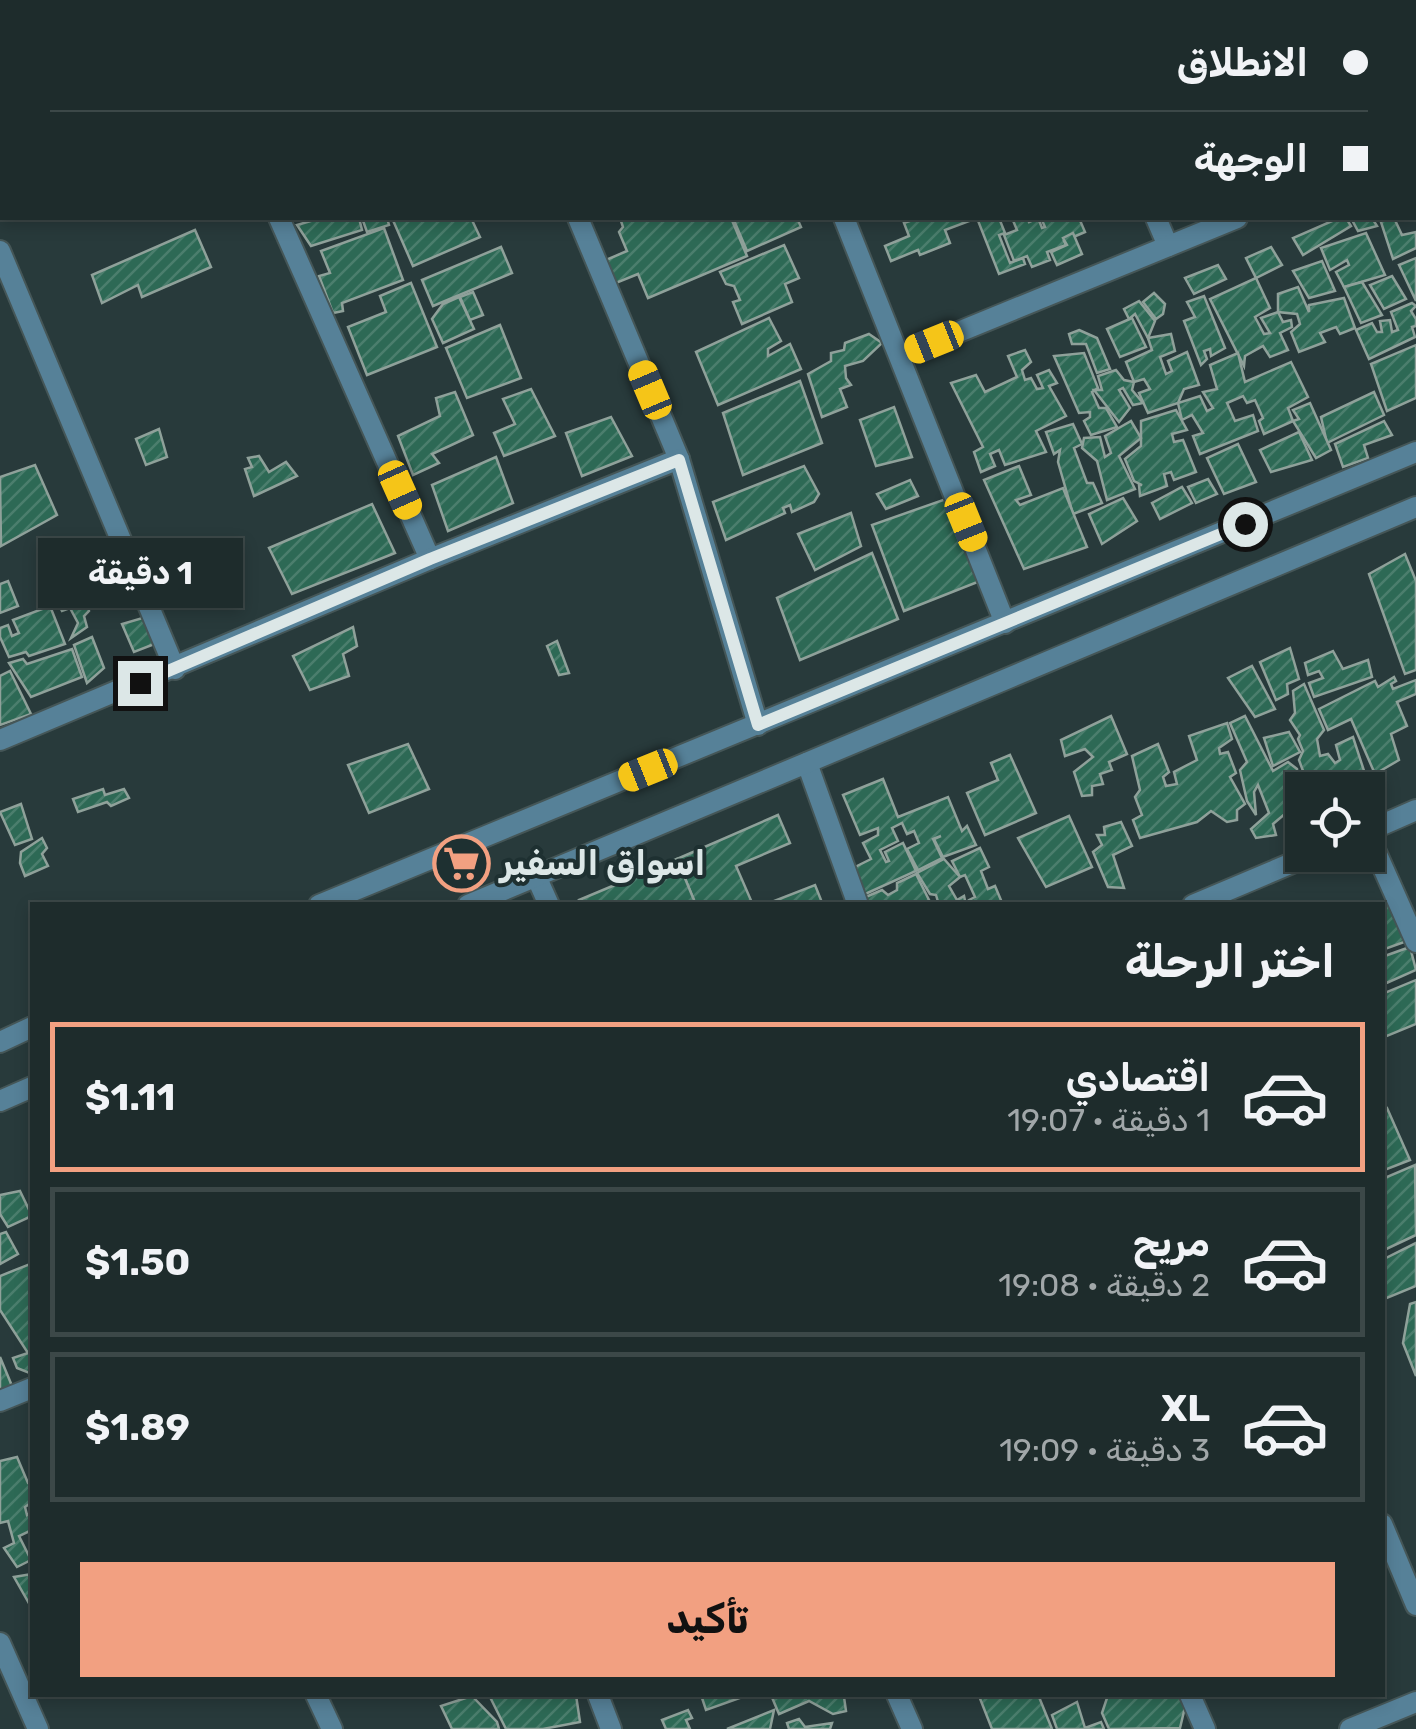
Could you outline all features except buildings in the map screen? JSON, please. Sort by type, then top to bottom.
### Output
[{"type":"street","points":[[280,220],[430,559]]},
{"type":"street","points":[[579,220],[679,460],[758,725]]},
{"type":"street","points":[[845,220],[1005,623]]},
{"type":"street","points":[[1157,220],[1168,246]]},
{"type":"street","points":[[900,356],[1232,220]]},
{"type":"street","points":[[0,251],[175,669]]},
{"type":"street","points":[[326,902],[1416,452]]},
{"type":"street","points":[[0,740],[430,559],[679,460]]},
{"type":"street","points":[[475,902],[1416,507]]},
{"type":"street","points":[[807,764],[857,902]]},
{"type":"street","points":[[1385,824],[1416,810]]},
{"type":"street","points":[[1200,902],[1285,866]]},
{"type":"street","points":[[1385,871],[1416,942]]},
{"type":"street","points":[[536,876],[548,902]]},
{"type":"street","points":[[0,1042],[30,1029]]},
{"type":"street","points":[[0,1100],[30,1088]]},
{"type":"street","points":[[0,1401],[30,1389]]},
{"type":"street","points":[[1385,1531],[1416,1606]]},
{"type":"street","points":[[0,1643],[38,1729]]},
{"type":"street","points":[[317,1697],[332,1729]]},
{"type":"street","points":[[599,1697],[611,1729]]},
{"type":"street","points":[[898,1697],[912,1729]]},
{"type":"street","points":[[1191,1697],[1205,1729]]},
{"type":"street","points":[[1350,1729],[1416,1702]]},
{"type":"place","name":"اسواق السفير","points":[[461,863]]},
{"type":"route","points":[[140,683],[430,559],[679,460],[758,725],[1245,524]]}]
